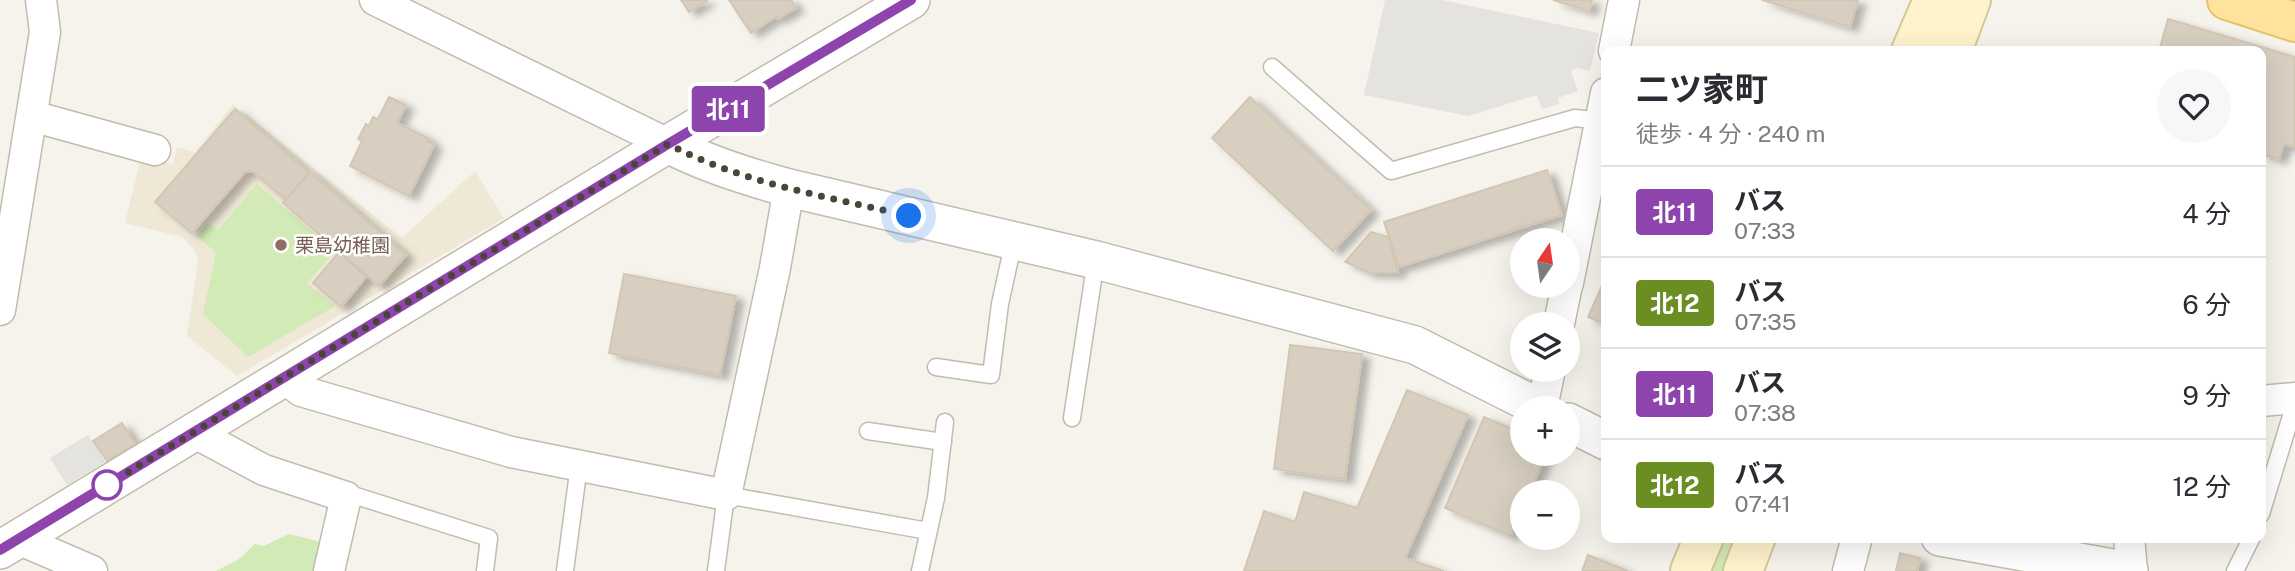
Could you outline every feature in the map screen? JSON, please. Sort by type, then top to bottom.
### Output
[{"type":"main road","points":[[1913,46],[1933,0]]},
{"type":"main road","points":[[1954,46],[1972,0]]},
{"type":"main road","points":[[2227,0],[2295,22]]},
{"type":"main road","points":[[1690,571],[1702,543]]},
{"type":"main road","points":[[1743,571],[1754,543]]},
{"type":"street","points":[[0,310],[5,240],[32,116],[45,32],[41,0]]},
{"type":"street","points":[[375,0],[684,153],[752,178],[1096,260],[1415,345],[1517,396]]},
{"type":"street","points":[[9,544],[668,144],[911,0]]},
{"type":"street","points":[[1615,46],[1624,0]]},
{"type":"street","points":[[32,116],[155,150]]},
{"type":"street","points":[[1579,228],[1601,122]]},
{"type":"street","points":[[284,378],[301,391],[511,452],[726,495],[775,268],[789,188]]},
{"type":"street","points":[[2266,401],[2295,401]]},
{"type":"street","points":[[1580,428],[1601,438]]},
{"type":"street","points":[[193,432],[264,470],[346,497],[329,571]]},
{"type":"street","points":[[1848,571],[1855,543]]},
{"type":"street","points":[[1974,543],[2130,571],[2129,543]]},
{"type":"street","points":[[9,544],[92,571]]},
{"type":"lane","points":[[1272,67],[1391,172],[1601,108]]},
{"type":"lane","points":[[936,367],[991,375],[1000,304],[1014,240]]},
{"type":"lane","points":[[1072,418],[1096,260]]},
{"type":"lane","points":[[2266,497],[2295,401]]},
{"type":"lane","points":[[920,571],[936,498],[945,422]]},
{"type":"lane","points":[[868,431],[943,442]]},
{"type":"lane","points":[[565,571],[579,465]]},
{"type":"lane","points":[[346,497],[353,495],[489,538],[485,571]]},
{"type":"lane","points":[[716,571],[726,495],[928,531]]},
{"type":"lane","points":[[2235,571],[2249,543]]},
{"type":"shaded area","points":[[1385,0],[1442,0],[1599,33],[1590,71],[1577,68],[1571,71],[1578,91],[1558,98],[1559,104],[1542,109],[1537,95],[1468,116],[1364,95]]},
{"type":"shaded area","points":[[233,104],[402,238],[475,171],[504,218],[237,376],[187,336],[198,261],[195,251],[182,237],[125,223],[141,156],[173,164],[177,147],[195,152]]},
{"type":"shaded area","points":[[88,435],[105,462],[67,485],[50,458]]},
{"type":"green space","points":[[257,184],[335,252],[307,283],[335,306],[248,357],[203,314],[216,253],[197,236],[208,223],[218,230]]},
{"type":"green space","points":[[289,534],[326,543],[319,571],[216,571],[239,559],[255,544],[264,546]]},
{"type":"green space","points":[[1718,543],[1742,543],[1730,571],[1706,571]]},
{"type":"building","points":[[681,0],[707,0],[707,1],[689,12]]},
{"type":"building","points":[[729,0],[791,0],[796,8],[778,19],[777,16],[751,33]]},
{"type":"building","points":[[1553,0],[1592,0],[1589,11]]},
{"type":"building","points":[[1762,0],[1858,0],[1850,27]]},
{"type":"building","points":[[2168,19],[2258,46],[2160,46]]},
{"type":"building","points":[[2266,48],[2295,57],[2295,147],[2284,144],[2279,159],[2266,155]]},
{"type":"building","points":[[389,97],[406,105],[397,123],[430,139],[428,141],[434,145],[409,196],[350,166],[362,141],[358,139],[366,124],[369,126],[373,117],[378,119]]},
{"type":"building","points":[[1250,97],[1371,210],[1333,251],[1212,138]]},
{"type":"building","points":[[235,109],[309,173],[286,200],[252,171],[245,172],[192,233],[155,202]]},
{"type":"building","points":[[1547,170],[1562,215],[1521,228],[1510,228],[1510,232],[1399,267],[1384,222]]},
{"type":"building","points":[[310,172],[406,255],[379,286],[283,203]]},
{"type":"building","points":[[1371,232],[1388,237],[1398,273],[1370,273],[1345,262]]},
{"type":"building","points":[[339,252],[366,277],[341,307],[313,283]]},
{"type":"building","points":[[624,274],[736,296],[720,375],[609,353]]},
{"type":"building","points":[[1601,288],[1601,323],[1588,317]]},
{"type":"building","points":[[1290,345],[1362,354],[1345,479],[1274,469]]},
{"type":"building","points":[[1407,390],[1468,415],[1405,558],[1444,571],[1244,571],[1264,511],[1295,522],[1304,492],[1357,508]]},
{"type":"building","points":[[1484,417],[1510,428],[1510,466],[1541,466],[1535,480],[1510,480],[1510,536],[1445,508]]},
{"type":"building","points":[[122,423],[135,444],[107,461],[93,441]]},
{"type":"building","points":[[1900,553],[1920,558],[1917,571],[1896,571]]},
{"type":"building","points":[[1588,555],[1628,571],[1582,571]]},
{"type":"bus line","name":"北11","points":[[0,550],[668,144],[911,0]]},
{"type":"place","name":"栗島幼稚園","points":[[281,245]]},
{"type":"route","points":[[107,485],[668,144],[684,153],[752,178],[909,216]]}]
